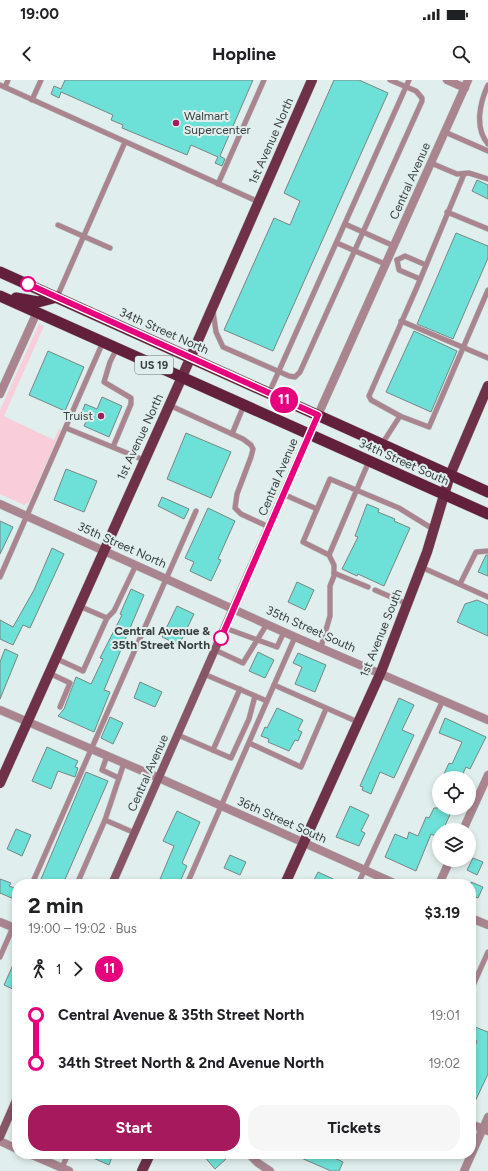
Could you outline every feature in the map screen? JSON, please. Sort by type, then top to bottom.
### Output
[{"type":"highway","name":"34th Street North","points":[[0,272],[318,415]]},
{"type":"highway","points":[[0,295],[38,302],[57,297]]},
{"type":"highway","name":"US 19","points":[[0,295],[309,434]]},
{"type":"highway","name":"34th Street South","points":[[318,415],[488,492]]},
{"type":"highway","name":"34th Street South","points":[[309,434],[488,514]]},
{"type":"main road","name":"1st Avenue North","points":[[0,783],[103,550],[191,357],[312,80]]},
{"type":"main road","name":"1st Avenue South","points":[[287,879],[380,672],[408,604],[450,475],[488,386]]},
{"type":"main road","name":"Central Avenue","points":[[114,879],[318,415]]},
{"type":"main road","points":[[0,1137],[12,1109]]},
{"type":"main road","points":[[142,1171],[148,1159]]},
{"type":"street","points":[[447,80],[465,88]]},
{"type":"street","name":"Central Avenue","points":[[318,415],[468,80]]},
{"type":"street","points":[[0,394],[37,312]]},
{"type":"street","name":"35th Street North","points":[[0,504],[234,608]]},
{"type":"street","name":"35th Street South","points":[[234,608],[295,637],[380,672],[488,720]]},
{"type":"street","name":"36th Street South","points":[[0,710],[159,778],[385,879]]},
{"type":"street","points":[[466,823],[488,775]]},
{"type":"street","points":[[441,879],[447,867]]},
{"type":"street","points":[[476,920],[488,925]]},
{"type":"street","points":[[0,922],[12,927]]},
{"type":"street","points":[[476,1148],[485,1130],[488,1117]]},
{"type":"street","points":[[0,1141],[12,1147]]},
{"type":"street","points":[[41,1159],[64,1170]]},
{"type":"street","points":[[254,1159],[270,1171]]},
{"type":"street","points":[[464,1171],[470,1159]]},
{"type":"lane","points":[[8,80],[2,86],[259,202]]},
{"type":"lane","points":[[32,100],[41,80]]},
{"type":"lane","points":[[218,184],[264,80]]},
{"type":"lane","points":[[212,308],[216,332],[223,347],[295,377],[300,372],[422,101],[419,93],[390,80]]},
{"type":"lane","points":[[270,393],[409,80]]},
{"type":"lane","points":[[488,84],[480,109],[480,126],[484,140],[488,144]]},
{"type":"lane","points":[[445,132],[488,151]]},
{"type":"lane","points":[[57,297],[125,142]]},
{"type":"lane","points":[[431,163],[457,174],[488,179]]},
{"type":"lane","points":[[464,174],[420,279],[368,396],[371,400],[400,416],[429,427],[465,347],[488,290]]},
{"type":"lane","points":[[447,212],[488,229]]},
{"type":"lane","points":[[345,224],[394,246]]},
{"type":"lane","points":[[58,225],[110,248]]},
{"type":"lane","points":[[337,242],[354,250],[387,261],[397,260],[405,256],[426,264]]},
{"type":"lane","points":[[397,260],[399,270],[420,279]]},
{"type":"lane","points":[[401,322],[465,347],[488,358]]},
{"type":"lane","points":[[0,577],[103,342]]},
{"type":"lane","points":[[113,447],[131,404],[131,398],[104,382],[110,362],[117,348]]},
{"type":"lane","points":[[169,405],[243,439],[251,445],[253,449],[251,457],[237,494],[235,508],[241,514],[269,527]]},
{"type":"lane","points":[[232,434],[244,405]]},
{"type":"lane","points":[[382,444],[400,416]]},
{"type":"lane","points":[[66,428],[144,460]]},
{"type":"lane","points":[[329,554],[369,461]]},
{"type":"lane","points":[[321,647],[330,616],[330,586],[334,573],[334,564],[329,554],[303,542],[330,479],[399,508],[433,529]]},
{"type":"lane","points":[[283,494],[317,509]]},
{"type":"lane","points":[[34,879],[196,511]]},
{"type":"lane","points":[[460,584],[476,552],[488,551]]},
{"type":"lane","points":[[55,658],[83,671],[107,618],[114,611],[136,564]]},
{"type":"lane","points":[[421,567],[488,597]]},
{"type":"lane","points":[[334,573],[368,587]]},
{"type":"lane","points":[[375,590],[408,604]]},
{"type":"lane","points":[[78,606],[107,618]]},
{"type":"lane","points":[[215,650],[243,663],[267,624]]},
{"type":"lane","points":[[225,628],[277,647],[284,632]]},
{"type":"lane","points":[[189,879],[295,637]]},
{"type":"lane","points":[[49,673],[70,683],[60,707]]},
{"type":"lane","points":[[204,674],[267,701]]},
{"type":"lane","points":[[274,685],[358,722]]},
{"type":"lane","points":[[213,750],[240,689]]},
{"type":"lane","points":[[178,734],[232,758],[249,719],[255,696]]},
{"type":"lane","points":[[360,879],[442,700]]},
{"type":"lane","points":[[249,743],[301,767],[326,709]]},
{"type":"lane","points":[[107,756],[102,770],[119,778]]},
{"type":"lane","points":[[79,879],[105,820],[124,763]]},
{"type":"lane","points":[[105,820],[135,833]]},
{"type":"lane","points":[[0,957],[12,934]]},
{"type":"lane","points":[[476,979],[488,952]]},
{"type":"lane","points":[[64,1170],[67,1159]]},
{"type":"shaded area","points":[[39,324],[44,326],[4,416],[54,440],[59,429],[61,430],[29,502],[24,505],[0,494],[0,410]]},
{"type":"building","name":"Walmart Supercenter","points":[[65,80],[253,80],[220,156],[225,159],[222,166],[215,163],[218,157],[191,145],[187,155],[122,128],[123,125],[111,120],[113,115],[61,92],[59,98],[51,94],[54,86],[61,89]]},
{"type":"building","points":[[334,80],[359,80],[388,93],[273,351],[224,330],[274,218],[290,225],[300,201],[284,193]]},
{"type":"building","points":[[477,180],[488,185],[488,199],[472,191]]},
{"type":"building","points":[[456,233],[488,246],[488,258],[453,339],[417,324]]},
{"type":"building","points":[[414,331],[457,351],[431,412],[386,392]]},
{"type":"building","points":[[48,351],[84,367],[65,411],[29,395]]},
{"type":"building","name":"Truist","points":[[102,397],[122,406],[109,437],[84,426],[88,418],[81,415],[85,404],[97,409]]},
{"type":"building","points":[[186,433],[231,452],[211,498],[167,479]]},
{"type":"building","points":[[66,469],[97,481],[84,512],[54,500]]},
{"type":"building","points":[[162,497],[189,509],[184,519],[158,506]]},
{"type":"building","points":[[367,504],[379,509],[378,512],[395,519],[394,521],[410,528],[384,586],[358,574],[357,576],[342,569],[358,537],[355,536]]},
{"type":"building","points":[[208,508],[235,521],[218,559],[221,560],[211,581],[190,571],[194,562],[185,558]]},
{"type":"building","points":[[0,521],[13,527],[0,554]]},
{"type":"building","points":[[52,548],[64,554],[30,628],[23,625],[13,645],[0,639],[0,620],[13,627],[34,590]]},
{"type":"building","points":[[486,555],[488,555],[488,576],[478,572]]},
{"type":"building","points":[[297,582],[314,590],[305,610],[288,602]]},
{"type":"building","points":[[131,589],[144,595],[104,690],[110,692],[94,732],[58,716],[64,709],[76,677],[91,684],[103,659],[100,658],[122,615],[120,614]]},
{"type":"building","points":[[477,600],[488,605],[488,636],[457,622],[465,604]]},
{"type":"building","points":[[177,606],[194,614],[179,645],[162,637]]},
{"type":"building","points":[[5,649],[18,655],[0,699],[0,662]]},
{"type":"building","points":[[258,652],[274,660],[265,678],[249,671]]},
{"type":"building","points":[[298,653],[326,665],[315,692],[295,684],[302,667],[293,663]]},
{"type":"building","points":[[140,682],[162,692],[155,707],[134,698]]},
{"type":"building","points":[[399,698],[414,705],[402,730],[414,735],[394,778],[380,772],[371,794],[362,790],[363,787],[360,786]]},
{"type":"building","points":[[277,708],[303,720],[298,730],[302,732],[298,741],[295,740],[289,751],[268,742],[269,739],[261,736],[265,727],[267,728]]},
{"type":"building","points":[[110,717],[123,723],[113,744],[101,738]]},
{"type":"building","points":[[445,718],[486,737],[470,769],[466,767],[464,771],[445,771],[449,763],[452,764],[462,742],[439,733]]},
{"type":"building","points":[[47,747],[78,761],[75,767],[78,768],[75,777],[58,771],[51,789],[32,781]]},
{"type":"building","points":[[86,772],[108,781],[65,879],[41,879]]},
{"type":"building","points":[[350,806],[369,815],[361,831],[365,833],[359,846],[336,837]]},
{"type":"building","points":[[177,811],[200,822],[182,863],[187,866],[181,879],[160,879],[174,846],[163,841]]},
{"type":"building","points":[[432,812],[432,815],[450,815],[446,823],[432,823],[432,834],[416,871],[385,857],[395,834],[407,839],[409,832],[418,836],[426,817],[429,818]]},
{"type":"building","points":[[16,829],[31,835],[22,856],[7,849]]},
{"type":"building","points":[[230,855],[246,862],[240,875],[224,868]]},
{"type":"building","points":[[476,859],[483,862],[477,875],[467,870],[468,867],[476,867]]},
{"type":"building","points":[[318,872],[333,879],[314,879]]},
{"type":"building","points":[[0,879],[11,883],[9,886],[12,887],[12,898],[0,893]]},
{"type":"building","points":[[476,884],[483,887],[478,898],[476,897]]},
{"type":"building","points":[[12,967],[12,989],[4,985]]},
{"type":"building","points":[[476,1027],[488,1032],[488,1074],[476,1099],[476,1043]]},
{"type":"building","points":[[95,1159],[111,1159],[109,1165]]},
{"type":"building","points":[[206,1159],[226,1159],[215,1169]]},
{"type":"building","points":[[303,1159],[337,1159],[343,1162],[339,1171],[331,1171]]},
{"type":"bus line","name":"11","points":[[28,284],[318,415],[221,638]]},
{"type":"place","name":"Walmart Supercenter","points":[[176,123]]},
{"type":"place","name":"Truist","points":[[101,416]]},
{"type":"place","name":"Central Avenue & 35th Street North","points":[[221,638]]}]
